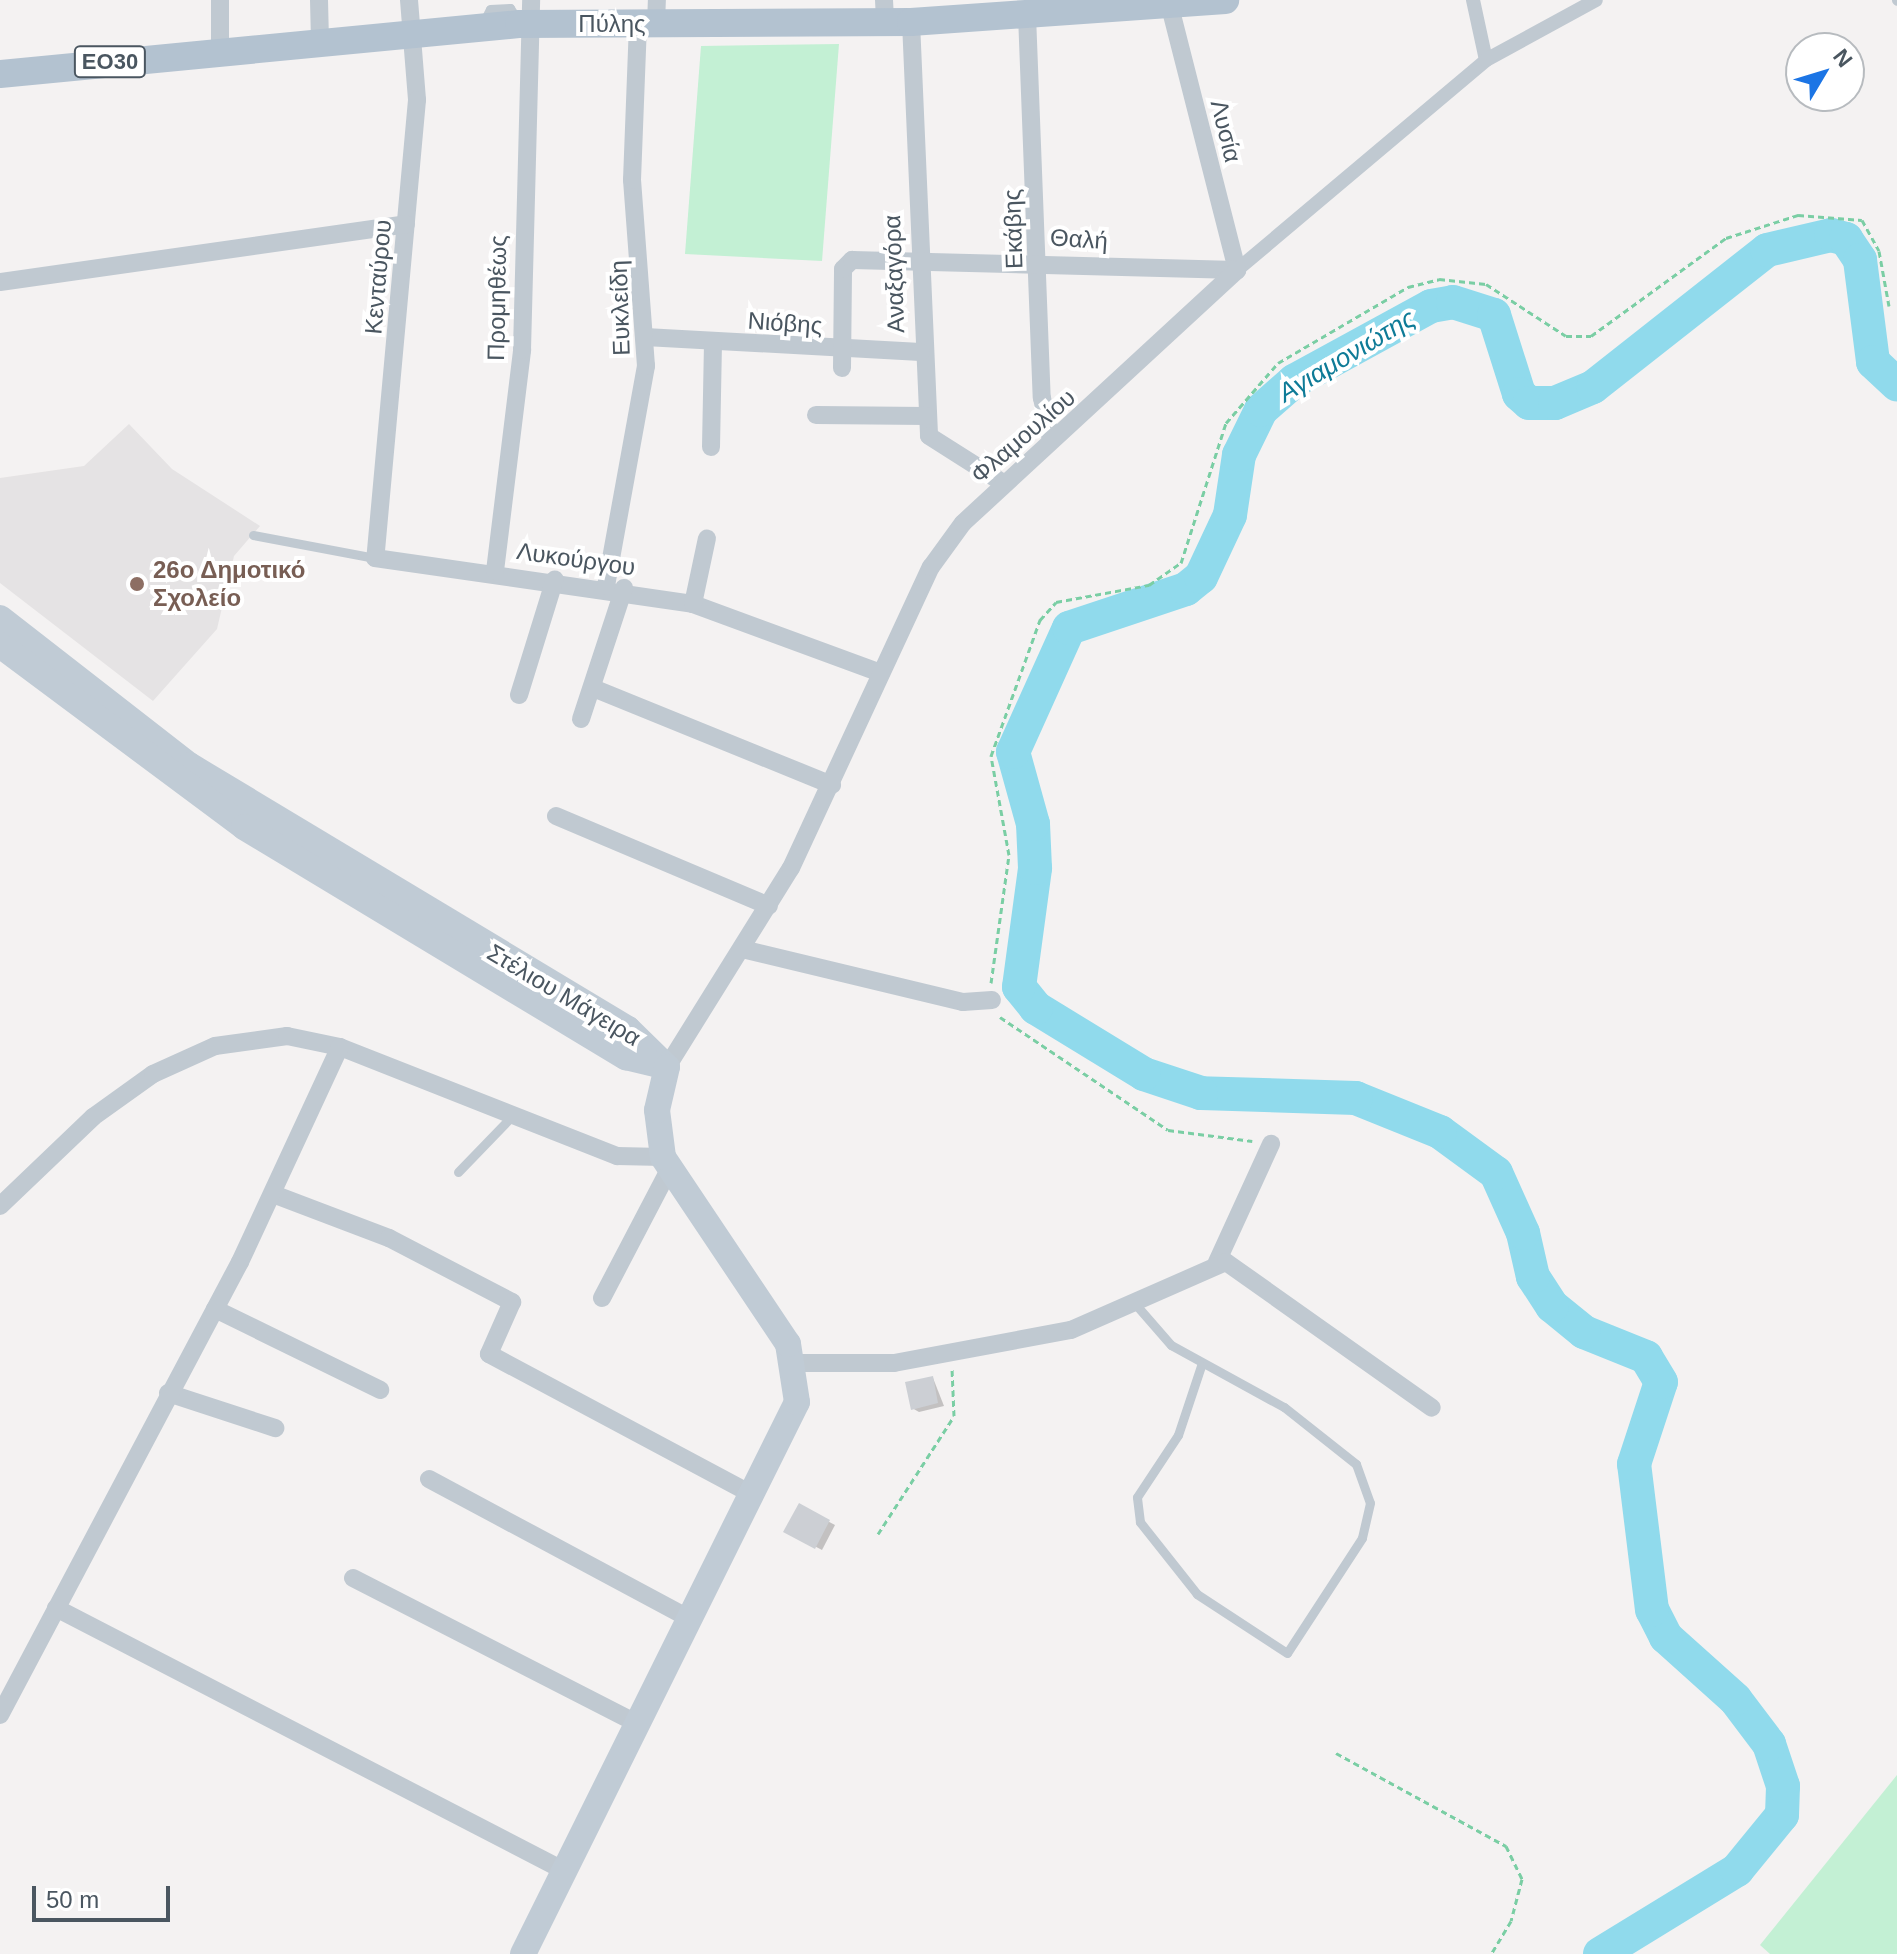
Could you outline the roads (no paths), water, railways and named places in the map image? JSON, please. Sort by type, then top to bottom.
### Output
[{"type":"main road","name":"Πύλης","points":[[0,74],[320,40],[481,27],[526,16],[1027,15],[1223,0]]},
{"type":"main road","name":"Στέλιου Μάγειρα","points":[[0,618],[189,765],[628,1029],[667,1067]]},
{"type":"main road","name":"Στέλιου Μάγειρα","points":[[0,645],[244,827],[626,1057],[667,1067]]},
{"type":"main road","points":[[523,1954],[635,1722],[797,1402],[795,1363],[666,1164],[657,1110],[667,1067]]},
{"type":"street","points":[[220,0],[220,50]]},
{"type":"street","points":[[319,0],[320,40]]},
{"type":"street","name":"Κενταύρου","points":[[375,558],[417,100],[409,0]]},
{"type":"street","points":[[1473,0],[1486,60]]},
{"type":"street","name":"Φλαμουλίου","points":[[667,1067],[769,906],[832,785],[931,567],[1003,483],[1237,270],[1486,60],[1596,0]]},
{"type":"street","name":"Λυσία","points":[[1169,3],[1237,270]]},
{"type":"street","name":"Αναξαγόρα","points":[[893,15],[917,258],[927,416],[937,446],[1003,483]]},
{"type":"street","name":"Εκάβης","points":[[1027,15],[1039,260],[1042,398],[1051,440]]},
{"type":"street","name":"Προμηθέως","points":[[495,571],[522,350],[526,16]]},
{"type":"street","name":"Ευκλείδη","points":[[581,719],[593,688],[615,587],[639,427],[645,337],[632,180],[650,16]]},
{"type":"street","points":[[0,282],[406,224]]},
{"type":"street","name":"Θαλή","points":[[842,359],[846,262],[917,258],[1039,260],[1237,270]]},
{"type":"street","name":"Νιόβης","points":[[645,337],[842,359],[921,352]]},
{"type":"street","points":[[711,447],[713,343]]},
{"type":"street","points":[[816,415],[927,416]]},
{"type":"street","points":[[693,604],[707,538]]},
{"type":"street","name":"Λυκούργου","points":[[375,558],[615,587],[693,604],[881,673]]},
{"type":"street","points":[[519,695],[555,579]]},
{"type":"street","points":[[593,688],[832,785]]},
{"type":"street","points":[[556,816],[769,906]]},
{"type":"street","points":[[742,949],[963,1002],[992,1000]]},
{"type":"street","points":[[0,1206],[93,1117],[183,1059],[234,1041],[287,1036],[340,1047],[617,1156],[666,1164],[602,1298]]},
{"type":"street","points":[[0,1715],[215,1309],[273,1194],[340,1047]]},
{"type":"street","points":[[1217,1262],[1271,1144]]},
{"type":"street","points":[[273,1194],[389,1238],[512,1302],[489,1354],[751,1494]]},
{"type":"street","points":[[795,1363],[874,1365],[950,1354],[1071,1330],[1137,1306],[1217,1262],[1235,1264],[1432,1408]]},
{"type":"street","points":[[215,1309],[380,1390]]},
{"type":"street","points":[[168,1393],[275,1428]]},
{"type":"street","points":[[429,1479],[688,1618]]},
{"type":"street","points":[[353,1578],[635,1722]]},
{"type":"street","points":[[56,1608],[563,1870]]},
{"type":"lane","name":"Λυκούργου","points":[[253,535],[375,558]]},
{"type":"lane","points":[[458,1172],[512,1116]]},
{"type":"lane","points":[[1137,1306],[1171,1345],[1201,1366],[1328,1437],[1356,1464],[1370,1503],[1362,1538],[1287,1653],[1197,1594],[1140,1522],[1137,1497],[1178,1435],[1201,1366]]},
{"type":"waterway","name":"Αγιαμονιώτης","points":[[1600,1954],[1737,1870],[1782,1815],[1783,1786],[1769,1744],[1735,1699],[1666,1637],[1652,1610],[1634,1464],[1661,1382],[1646,1357],[1584,1332],[1552,1306],[1533,1277],[1523,1233],[1496,1173],[1440,1132],[1356,1098],[1201,1093],[1144,1074],[1036,1008],[1019,987],[1035,868],[1033,824],[1013,752],[1069,628],[1186,589],[1201,577],[1230,515],[1239,455],[1261,410],[1294,381],[1431,306],[1453,302],[1494,315],[1519,394],[1529,403],[1555,403],[1593,387],[1767,250],[1831,235],[1846,239],[1860,260],[1873,362],[1897,384]]},
{"type":"place","name":"26ο Δημοτικό Σχολείο","points":[[137,584]]}]
